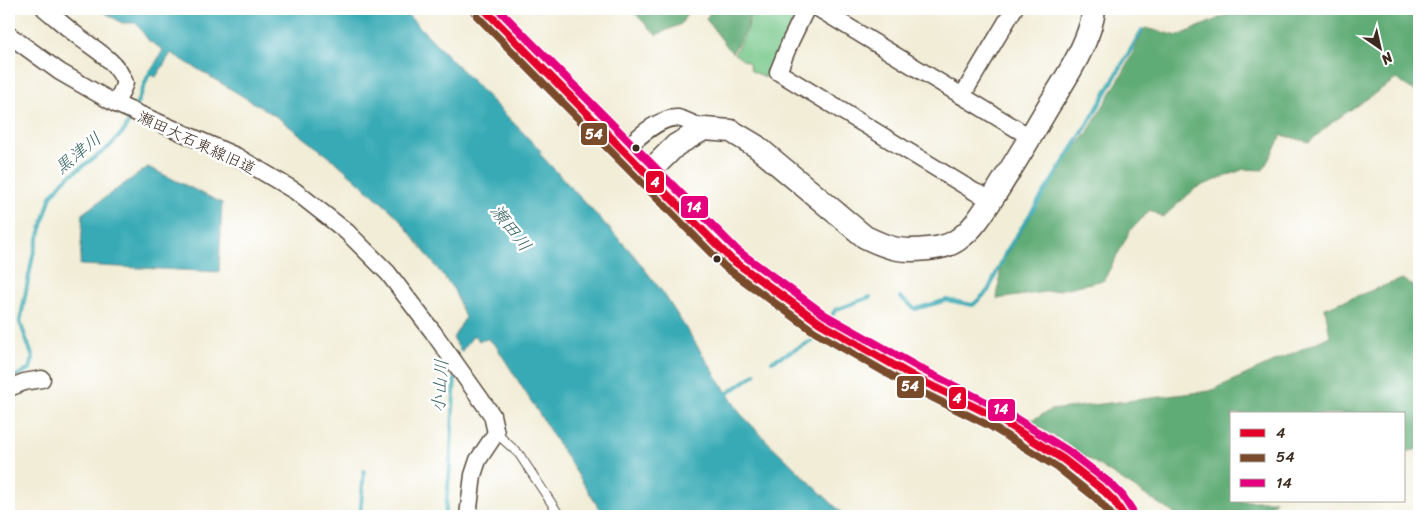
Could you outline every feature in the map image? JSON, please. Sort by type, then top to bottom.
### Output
[{"type":"main road","points":[[484,9],[731,259],[820,323],[918,379],[1022,432],[1088,477],[1114,501],[1124,516]]},
{"type":"street","points":[[45,9],[77,36],[106,56],[121,72],[125,83],[120,106]]},
{"type":"street","points":[[806,9],[778,72],[975,192],[992,200]]},
{"type":"street","points":[[819,9],[1030,138]]},
{"type":"street","points":[[962,96],[1014,9]]},
{"type":"street","points":[[624,150],[649,129],[677,118],[704,129],[730,131],[756,146],[865,237],[884,246],[908,252],[943,247],[961,238],[982,215],[992,200],[1081,50],[1094,9]]},
{"type":"street","name":"瀬田大石東線旧道","points":[[9,35],[60,72],[120,106],[236,156],[294,191],[347,232],[388,273],[433,332],[492,415],[496,432]]},
{"type":"street","points":[[647,174],[676,145],[704,129]]},
{"type":"street","points":[[9,388],[24,382],[42,379]]},
{"type":"street","points":[[468,516],[473,475],[478,460],[496,432]]},
{"type":"lane","points":[[496,432],[519,454],[560,516]]},
{"type":"green space","points":[[631,9],[690,9],[681,24],[656,35]]},
{"type":"green space","points":[[712,9],[749,9],[747,28],[732,53],[706,19]]},
{"type":"green space","points":[[751,9],[791,9],[797,12],[768,78],[751,71],[749,63],[734,54],[748,28]]},
{"type":"green space","points":[[1240,9],[1419,9],[1419,94],[1396,79],[1334,121],[1309,142],[1282,135],[1263,170],[1244,169],[1196,188],[1163,217],[1150,210],[1130,231],[1104,280],[1059,290],[997,299],[1001,264],[1071,152],[1086,135],[1124,71],[1145,28],[1178,36]]},
{"type":"green space","points":[[1402,279],[1419,289],[1419,449],[1406,452],[1406,412],[1230,412],[1230,502],[1275,502],[1264,513],[1270,516],[1178,516],[1030,421],[1051,410],[1210,391],[1330,336],[1325,308]]},
{"type":"water","name":"瀬田川","points":[[99,9],[402,9],[542,152],[539,153],[632,253],[664,294],[740,413],[845,516],[604,516],[496,346],[488,339],[479,341],[474,335],[461,352],[453,338],[465,318],[454,290],[397,216],[336,162],[277,117],[171,53],[156,77],[149,74],[163,50],[148,40],[136,23],[122,23]]},
{"type":"water","points":[[148,167],[222,203],[219,272],[80,265],[83,213]]},
{"type":"waterway","points":[[900,297],[915,309],[947,300],[973,305],[988,291],[1006,252],[1088,124],[1142,30]]},
{"type":"waterway","name":"黒津川","points":[[135,108],[151,71]]},
{"type":"waterway","name":"黒津川","points":[[9,379],[30,369],[33,358],[20,322],[33,255],[51,196],[64,180],[109,147],[124,131],[132,114]]},
{"type":"waterway","points":[[833,314],[835,310],[870,297]]},
{"type":"waterway","points":[[772,361],[818,338],[821,334]]},
{"type":"waterway","name":"小山川","points":[[445,516],[450,467],[455,374]]},
{"type":"waterway","points":[[723,393],[728,393],[755,374]]},
{"type":"waterway","points":[[360,516],[364,471]]},
{"type":"transit line","name":"4","points":[[484,9],[731,259],[820,323],[918,379],[997,418],[1063,459],[1104,491],[1114,501],[1124,516]]},
{"type":"transit line","name":"14","points":[[498,9],[738,251],[825,315],[923,370],[1002,410],[1068,451],[1111,484],[1122,495],[1132,510]]},
{"type":"transit line","name":"54","points":[[477,16],[725,267],[815,332],[913,388],[992,427],[1057,467],[1097,499],[1112,516]]}]
